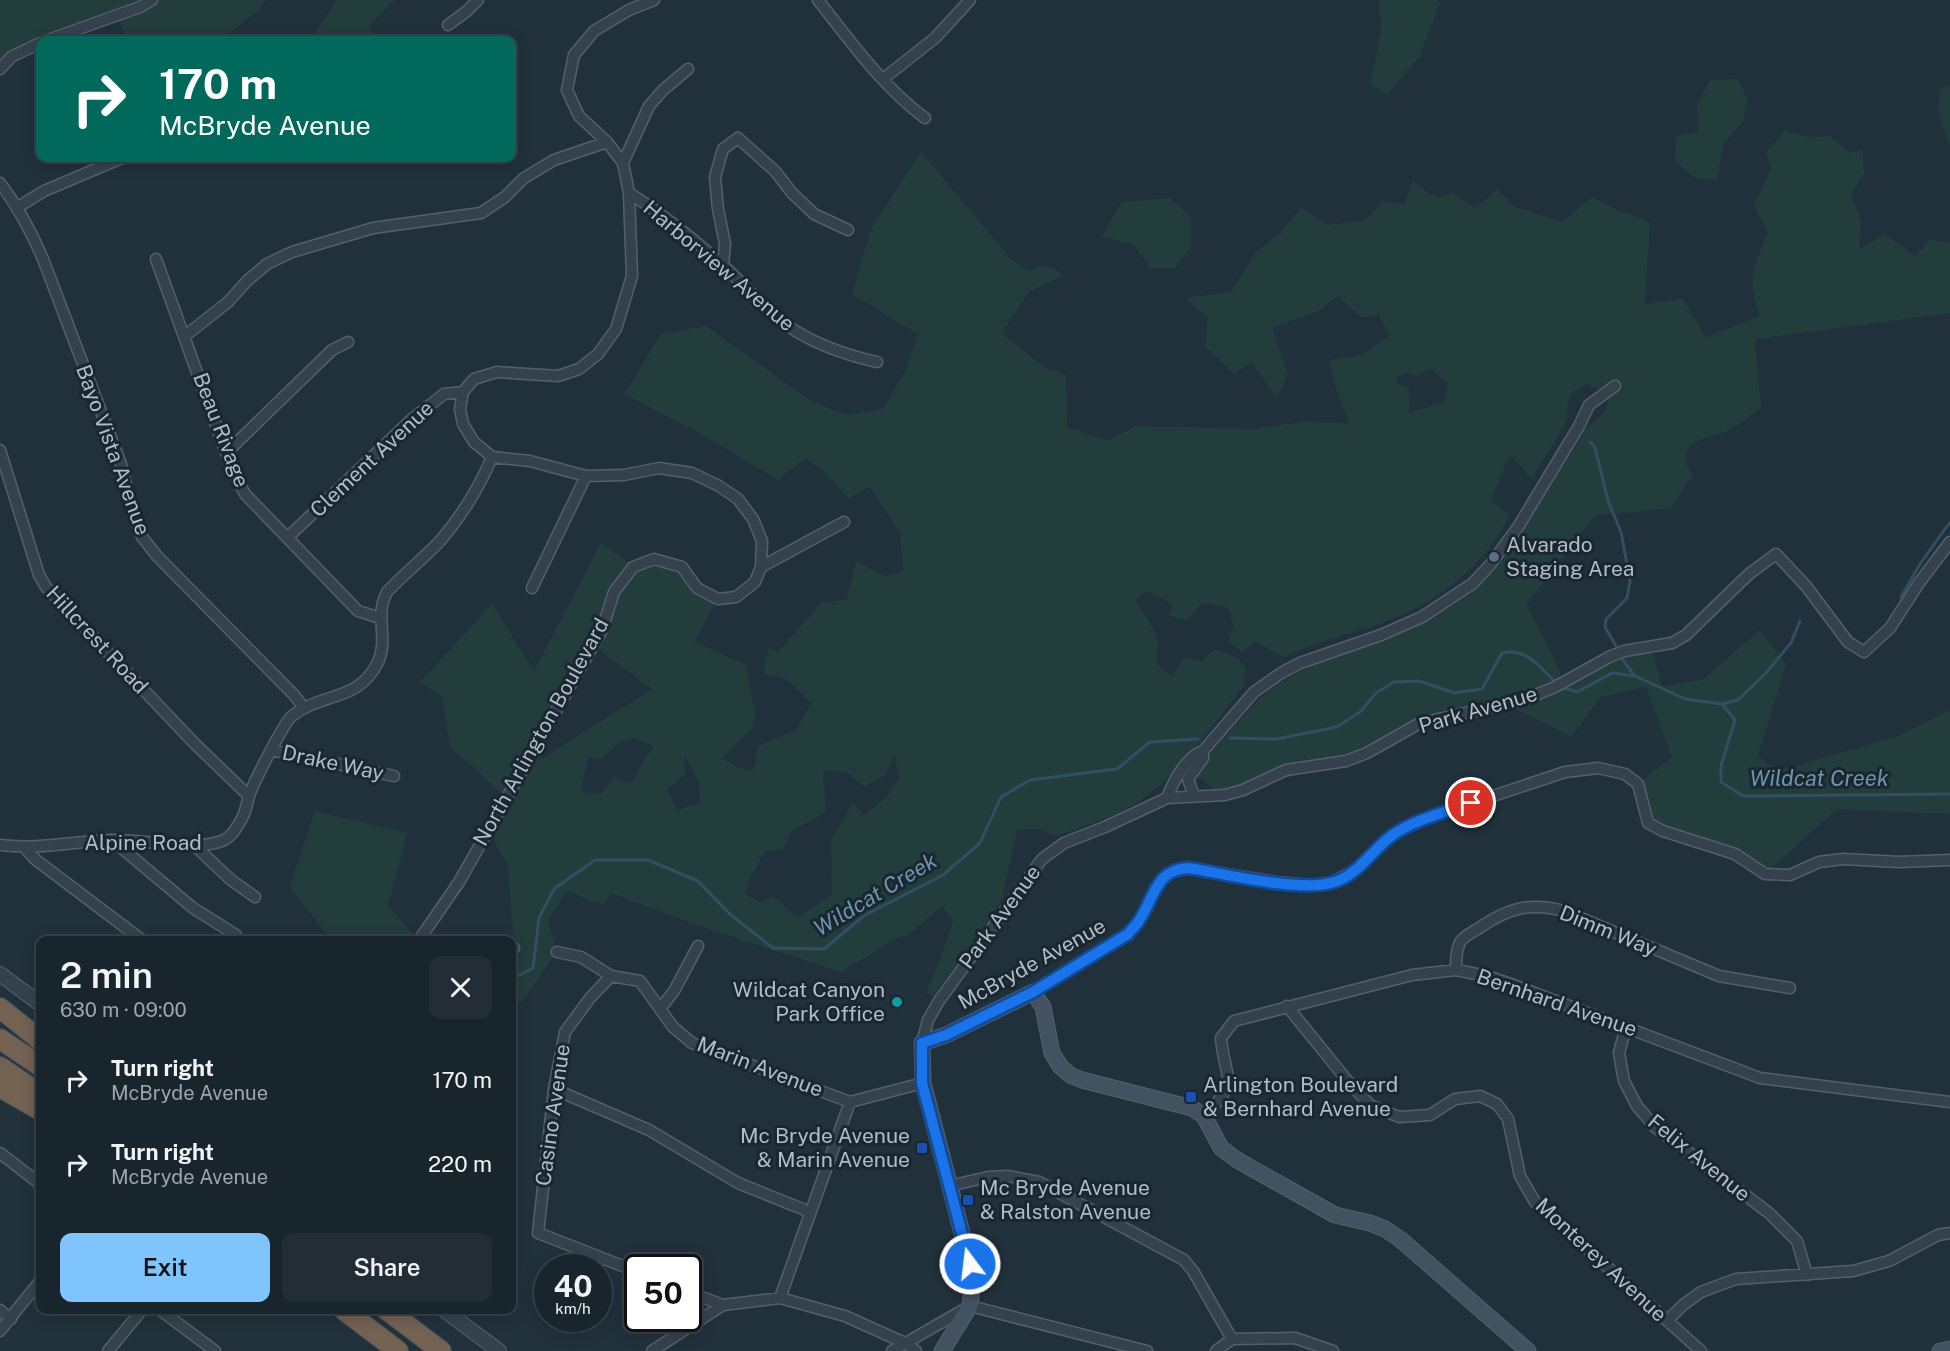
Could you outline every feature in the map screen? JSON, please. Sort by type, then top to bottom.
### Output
[{"type":"highway","points":[[0,1008],[36,1037]]},
{"type":"highway","points":[[0,1039],[36,1063]]},
{"type":"highway","points":[[0,1067],[36,1091]]},
{"type":"highway","points":[[0,1087],[36,1108]]},
{"type":"highway","points":[[347,1314],[386,1351]]},
{"type":"highway","points":[[348,1314],[398,1351]]},
{"type":"highway","points":[[392,1314],[441,1351]]},
{"type":"main road","name":"McBryde Avenue","points":[[922,1043],[946,1035],[1033,992]]},
{"type":"main road","points":[[1033,992],[1042,1007],[1052,1053],[1060,1066],[1070,1075],[1192,1108],[1204,1116],[1221,1148],[1237,1160],[1335,1215],[1385,1229],[1400,1239],[1528,1351]]},
{"type":"main road","points":[[922,1043],[922,1083],[970,1264],[972,1286],[970,1306],[942,1351]]},
{"type":"main road","points":[[1940,1351],[1950,1349]]},
{"type":"street","points":[[59,36],[140,7],[152,0]]},
{"type":"street","points":[[448,25],[478,0]]},
{"type":"street","points":[[654,0],[629,10],[594,31],[574,55],[567,90],[579,116],[607,142],[623,163],[629,192],[632,276],[616,329],[598,354],[579,369],[558,376],[497,372],[474,379],[463,392],[460,409],[464,424],[474,442],[492,457],[530,460],[586,476],[624,475],[659,468],[693,473],[719,486],[738,499],[753,519],[762,541],[761,567]]},
{"type":"street","points":[[818,0],[883,79],[907,105],[925,118]]},
{"type":"street","points":[[883,79],[935,38],[970,0]]},
{"type":"street","points":[[0,69],[11,57],[36,45]]},
{"type":"street","points":[[623,163],[650,106],[663,90],[688,69]]},
{"type":"street","points":[[723,266],[725,244],[715,177],[723,149],[738,138],[775,171],[792,193],[814,214],[848,230]]},
{"type":"street","points":[[185,336],[219,310],[267,264],[292,252],[373,228],[481,213],[505,197],[524,178],[554,160],[607,142]]},
{"type":"street","points":[[18,207],[44,191],[113,162]]},
{"type":"street","name":"Bayo Vista Avenue","points":[[0,183],[18,207],[43,259],[121,464],[133,514],[142,537],[304,708]]},
{"type":"street","name":"Harborview Avenue","points":[[629,192],[665,216],[787,325],[810,339],[850,356],[877,362]]},
{"type":"street","name":"Beau Rivage","points":[[156,259],[232,472],[245,494],[358,611],[380,618]]},
{"type":"street","points":[[226,453],[333,350],[348,342]]},
{"type":"street","points":[[1167,798],[1175,779],[1184,776],[1203,758],[1203,752],[1249,698],[1281,673],[1300,663],[1381,635],[1422,617],[1472,584],[1518,527],[1579,426],[1588,405],[1615,386]]},
{"type":"street","name":"Clement Avenue","points":[[287,538],[412,419],[444,394],[463,392]]},
{"type":"street","name":"Hillcrest Road","points":[[0,450],[39,575],[46,587],[194,743],[249,796]]},
{"type":"street","name":"Alpine Road","points":[[0,845],[25,848],[112,840],[143,840],[195,846],[224,840],[237,827],[246,811],[249,796],[290,718],[304,708],[350,691],[367,680],[379,660],[383,640],[380,618],[381,602],[387,591],[439,541],[462,514],[478,488],[492,457]]},
{"type":"street","points":[[532,588],[586,476]]},
{"type":"street","points":[[761,567],[844,522]]},
{"type":"street","name":"Park Avenue","points":[[922,1043],[928,1020],[938,1003],[1042,859],[1064,843],[1167,798],[1225,795],[1243,790],[1286,770],[1346,761],[1367,753],[1420,723],[1507,705],[1555,687],[1609,657],[1680,640],[1749,574],[1776,554],[1806,586],[1848,642],[1864,652],[1890,628],[1919,583],[1950,542]]},
{"type":"street","name":"North Arlington Boulevard","points":[[422,936],[459,882],[602,630],[614,592],[633,567],[654,559],[682,567],[697,588],[718,599],[736,597],[755,582],[761,567]]},
{"type":"street","name":"Drake Way","points":[[272,750],[394,776]]},
{"type":"street","name":"McBryde Avenue","points":[[1033,992],[1128,934],[1140,921],[1161,880],[1168,872],[1189,868],[1276,882],[1310,885],[1332,883],[1355,870],[1394,834],[1419,822],[1565,772],[1598,768],[1625,774],[1638,784],[1648,823],[1663,831],[1735,854],[1765,874],[1790,875],[1819,862],[1843,859],[1899,862],[1950,860]]},
{"type":"street","points":[[1184,776],[1194,796]]},
{"type":"street","points":[[112,840],[193,908],[236,935]]},
{"type":"street","points":[[195,846],[231,880],[255,897]]},
{"type":"street","points":[[25,848],[36,860],[137,936]]},
{"type":"street","name":"Dimm Way","points":[[1456,970],[1456,953],[1462,939],[1504,914],[1524,907],[1545,906],[1564,911],[1719,976],[1790,988]]},
{"type":"street","points":[[660,1009],[674,991],[698,946]]},
{"type":"street","name":"Marin Avenue","points":[[557,952],[581,957],[611,976],[640,981],[673,1027],[692,1043],[850,1102],[922,1083]]},
{"type":"street","name":"Bernhard Avenue","points":[[1204,1116],[1218,1103],[1227,1090],[1229,1072],[1223,1056],[1221,1038],[1234,1021],[1412,975],[1456,970],[1487,976],[1516,986],[1760,1078],[1950,1102]]},
{"type":"street","points":[[0,974],[36,1001]]},
{"type":"street","name":"Casino Avenue","points":[[611,976],[590,998],[565,1032],[554,1089],[538,1233],[624,1267]]},
{"type":"street","name":"Monterey Avenue","points":[[1287,1006],[1370,1105],[1399,1117],[1430,1115],[1455,1099],[1480,1096],[1497,1104],[1508,1119],[1520,1176],[1535,1202],[1701,1351]]},
{"type":"street","name":"Felix Avenue","points":[[1626,1027],[1619,1053],[1624,1081],[1637,1106],[1655,1127],[1768,1214],[1797,1241],[1807,1275]]},
{"type":"street","points":[[554,1089],[649,1130],[738,1183],[810,1212]]},
{"type":"street","points":[[780,1298],[850,1102]]},
{"type":"street","points":[[0,1153],[36,1181]]},
{"type":"street","points":[[949,1186],[998,1176],[1039,1182],[1174,1253],[1193,1271],[1232,1338]]},
{"type":"street","points":[[1667,1321],[1701,1292],[1736,1279],[1854,1271],[1889,1261],[1938,1235],[1950,1233]]},
{"type":"street","points":[[0,1331],[36,1286]]},
{"type":"street","points":[[702,1297],[723,1305]]},
{"type":"street","points":[[652,1351],[723,1305],[780,1298],[845,1316],[905,1342],[916,1351]]},
{"type":"street","points":[[892,1351],[970,1306],[1147,1351]]},
{"type":"street","points":[[0,1310],[11,1318]]},
{"type":"street","points":[[108,1351],[139,1314]]},
{"type":"street","points":[[165,1314],[215,1351]]},
{"type":"street","points":[[449,1314],[499,1351]]},
{"type":"street","points":[[1216,1351],[1232,1338],[1295,1338],[1333,1351]]},
{"type":"green space","points":[[0,0],[266,0],[258,11],[225,36],[126,36],[116,16],[59,36],[36,36],[36,47],[0,69]]},
{"type":"green space","points":[[336,0],[394,0],[368,27],[376,36],[314,36]]},
{"type":"green space","points":[[1378,0],[1438,0],[1440,3],[1419,57],[1387,95],[1371,84],[1381,28]]},
{"type":"green space","points":[[1738,79],[1747,99],[1744,120],[1723,145],[1717,180],[1696,178],[1675,162],[1676,136],[1698,132],[1697,103],[1711,80]]},
{"type":"green space","points":[[1950,86],[1950,146],[1938,110],[1940,89]]},
{"type":"green space","points":[[1785,130],[1807,137],[1830,136],[1849,153],[1863,150],[1864,172],[1851,196],[1861,220],[1859,250],[1884,234],[1916,256],[1930,240],[1950,242],[1950,313],[1755,339],[1761,407],[1735,426],[1693,444],[1688,449],[1685,456],[1693,475],[1670,508],[1594,516],[1527,604],[1565,682],[1609,657],[1651,647],[1662,686],[1702,680],[1760,630],[1786,664],[1758,755],[1777,771],[1898,736],[1950,710],[1950,814],[1837,809],[1765,874],[1735,854],[1648,823],[1638,784],[1672,757],[1646,687],[1600,697],[1572,737],[1507,705],[1421,727],[1370,756],[1287,774],[1226,797],[1196,776],[1205,759],[1260,698],[1276,685],[1327,659],[1418,626],[1471,594],[1511,551],[1583,431],[1604,413],[1608,397],[1600,389],[1586,384],[1572,393],[1567,404],[1567,421],[1532,478],[1510,455],[1490,501],[1510,515],[1494,542],[1480,559],[1454,583],[1411,611],[1284,657],[1255,642],[1242,652],[1229,642],[1234,624],[1227,607],[1202,603],[1187,620],[1169,616],[1172,604],[1148,591],[1135,600],[1156,634],[1158,646],[1156,656],[1159,665],[1172,676],[1184,657],[1203,662],[1209,653],[1217,649],[1239,659],[1247,670],[1242,677],[1246,683],[1183,762],[1155,790],[1141,800],[1110,816],[1056,836],[1039,829],[1017,830],[1002,899],[934,997],[926,993],[953,920],[942,906],[908,935],[897,938],[841,972],[693,924],[611,893],[604,905],[566,891],[548,922],[557,952],[521,1003],[516,1004],[516,936],[513,936],[508,866],[488,829],[501,793],[450,746],[442,696],[420,682],[492,604],[534,671],[601,543],[633,566],[654,559],[682,567],[718,599],[694,642],[745,664],[755,712],[753,728],[722,758],[736,767],[753,771],[758,746],[796,730],[811,703],[787,679],[764,674],[768,648],[778,652],[821,603],[847,599],[856,561],[885,576],[903,572],[900,533],[869,486],[849,499],[826,473],[805,458],[778,480],[708,438],[624,394],[661,334],[706,326],[812,402],[848,415],[883,409],[905,371],[918,334],[852,294],[871,229],[921,152],[1011,259],[1029,272],[1039,265],[1055,268],[1062,276],[1029,292],[1002,333],[1045,368],[1066,375],[1067,427],[1108,441],[1135,426],[1252,429],[1303,422],[1349,423],[1335,385],[1329,360],[1362,355],[1389,336],[1379,315],[1361,317],[1338,296],[1318,311],[1272,328],[1288,374],[1277,398],[1251,362],[1235,375],[1205,346],[1208,317],[1185,298],[1231,292],[1256,251],[1280,234],[1300,208],[1328,225],[1366,220],[1383,201],[1404,204],[1413,181],[1436,198],[1451,192],[1475,208],[1498,189],[1513,206],[1562,222],[1592,197],[1650,222],[1645,304],[1683,299],[1706,337],[1760,316],[1752,283],[1758,255],[1768,233],[1754,206],[1771,169],[1766,153]],"holes":[[[1429,368],[1448,382],[1444,402],[1409,413],[1408,387],[1397,384],[1396,379],[1403,373],[1417,376]],[[593,645],[652,689],[543,758],[531,752]],[[635,738],[653,746],[630,784],[614,777],[601,794],[581,792],[588,756],[600,760],[620,741]],[[894,754],[899,777],[888,796],[864,816],[853,802],[831,841],[832,895],[797,918],[774,896],[760,903],[745,893],[751,876],[765,851],[783,849],[792,831],[826,812],[823,770],[847,772],[864,787],[886,775]],[[684,756],[699,782],[700,803],[677,810],[667,789],[685,775]]]},
{"type":"green space","points":[[1170,198],[1191,217],[1191,247],[1175,268],[1150,268],[1134,245],[1102,236],[1121,202]]},
{"type":"green space","points":[[315,811],[407,833],[388,906],[415,936],[328,936],[290,887]]},
{"type":"waterway","points":[[1590,442],[1595,447],[1608,501],[1621,532],[1630,581],[1627,598],[1606,619],[1605,627],[1616,646]]},
{"type":"waterway","points":[[1901,597],[1920,564],[1950,522]]},
{"type":"waterway","points":[[1722,704],[1738,700],[1765,674],[1791,643],[1800,621]]},
{"type":"waterway","name":"Wildcat Creek","points":[[1230,738],[1276,739],[1337,727],[1360,712],[1376,693],[1394,682],[1420,681],[1454,693],[1482,689],[1502,653],[1511,652],[1525,656],[1556,683]]},
{"type":"waterway","points":[[1623,660],[1634,675]]},
{"type":"waterway","name":"Wildcat Creek","points":[[1561,687],[1577,692],[1612,673],[1635,676],[1685,699],[1722,704],[1735,720],[1721,766],[1721,782],[1743,796],[1950,794]]},
{"type":"waterway","name":"Wildcat Creek","points":[[516,977],[533,968],[539,918],[554,889],[595,860],[648,860],[698,881],[730,914],[773,948],[824,949],[865,915],[943,875],[980,843],[1001,797],[1030,780],[1117,769],[1150,742],[1198,739]]},
{"type":"place","name":"Alvarado Staging Area","points":[[1494,557]]},
{"type":"place","name":"Wildcat Canyon Park Office","points":[[897,1002]]},
{"type":"place","name":"Arlington Boulevard & Bernhard Avenue","points":[[1191,1097]]},
{"type":"place","name":"Mc Bryde Avenue & Marin Avenue","points":[[922,1148]]},
{"type":"place","name":"Mc Bryde Avenue & Ralston Avenue","points":[[968,1200]]},
{"type":"route","points":[[970,1264],[922,1083],[922,1043],[946,1035],[1033,992],[1128,934],[1140,921],[1161,880],[1168,872],[1189,868],[1276,882],[1310,885],[1332,883],[1355,870],[1394,834],[1427,818],[1471,803]]}]
